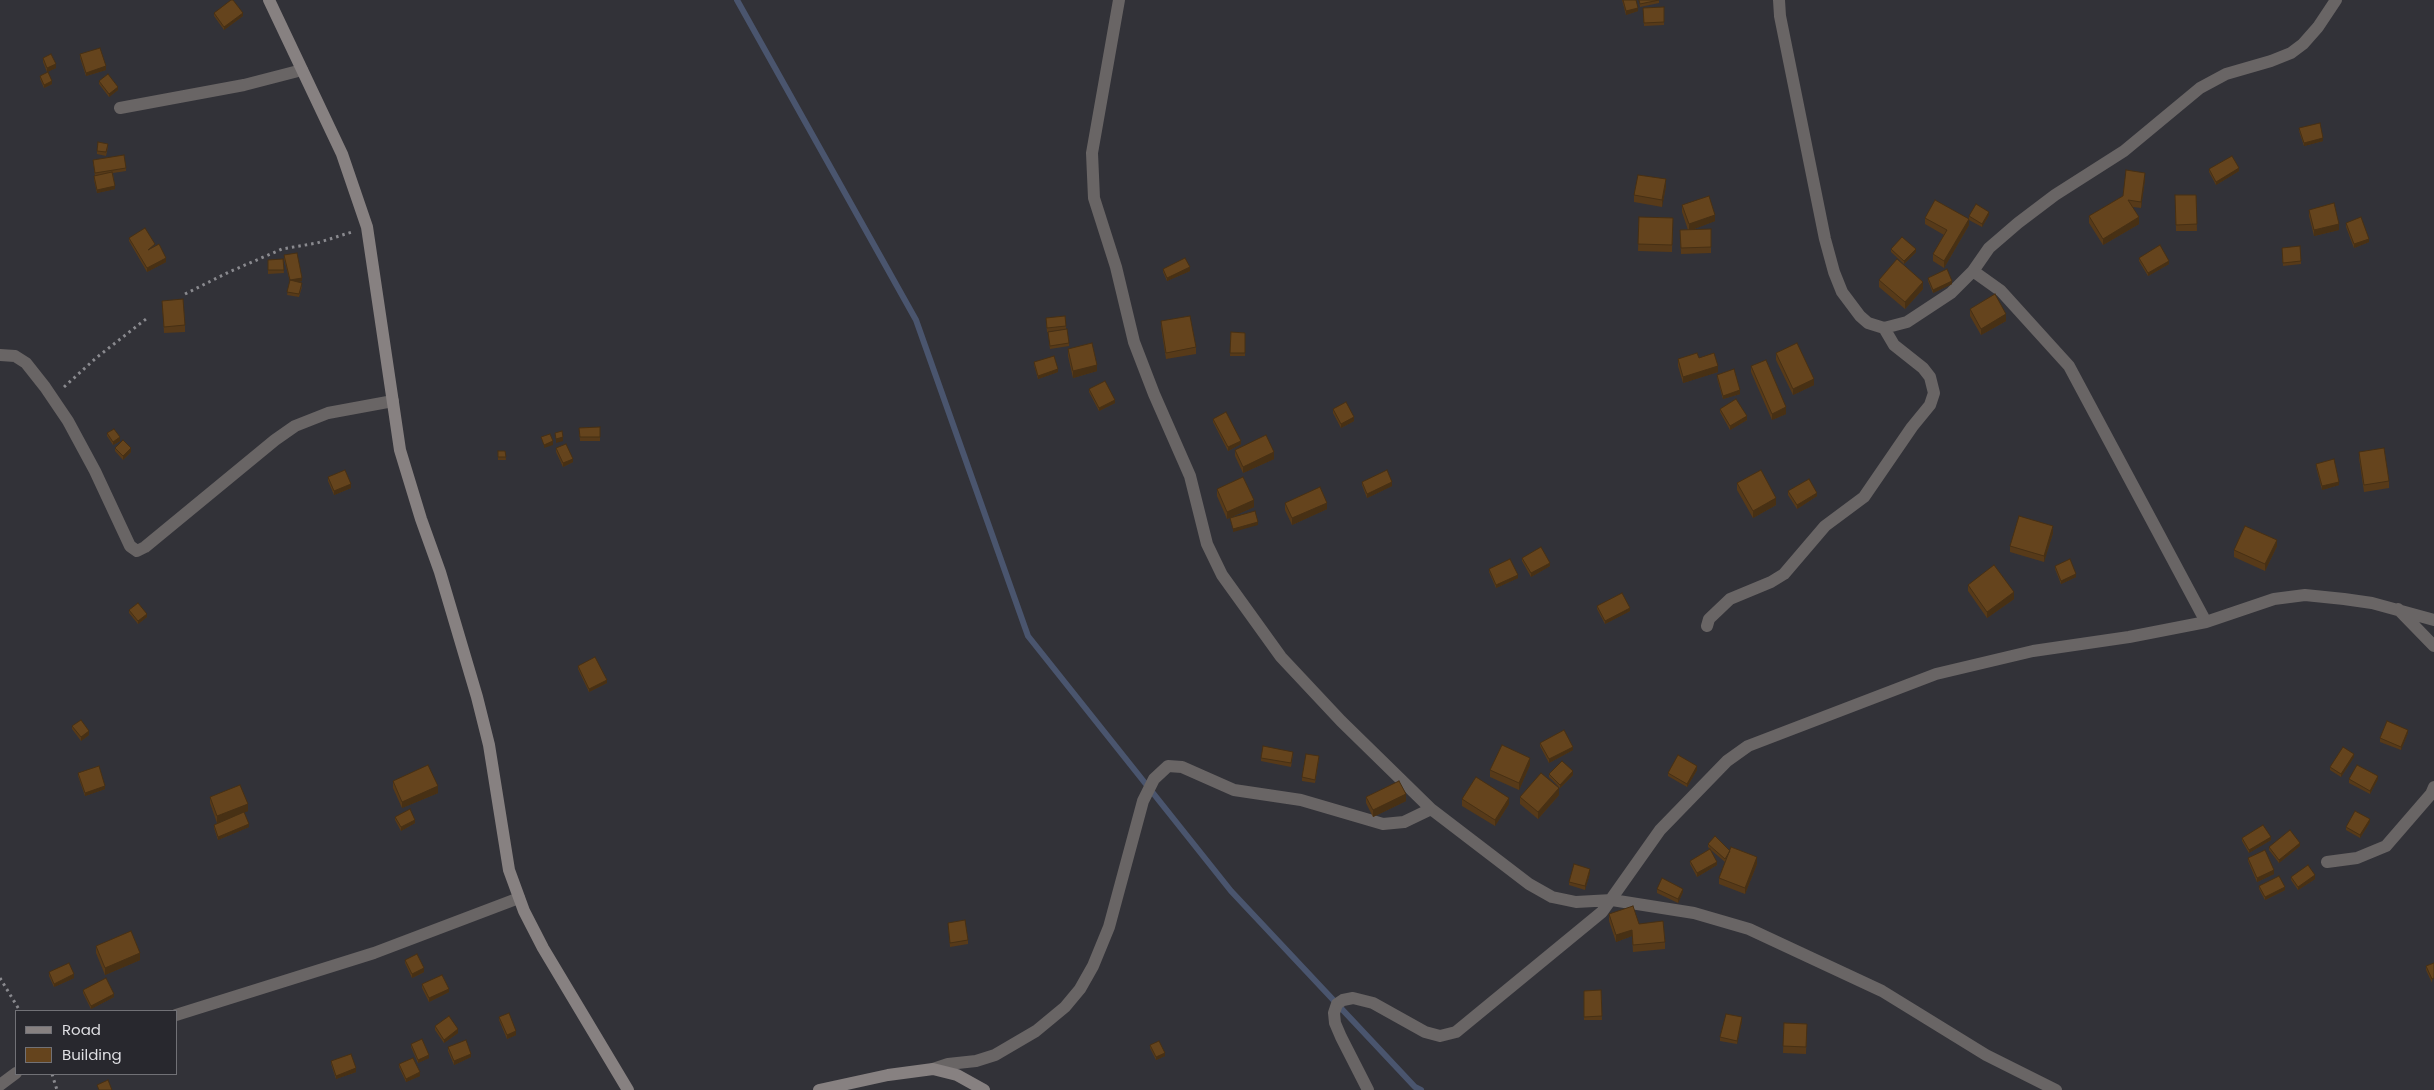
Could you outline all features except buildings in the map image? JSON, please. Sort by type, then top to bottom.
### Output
[{"type":"street","points":[[269,0],[342,154],[367,227],[400,450],[421,519],[440,572],[477,697],[489,745],[509,870],[519,898],[543,948],[628,1090]]},
{"type":"street","points":[[1119,0],[1092,153],[1094,198],[1118,274],[1134,342],[1154,394],[1190,476],[1207,544],[1222,575],[1281,657],[1341,721],[1431,809],[1521,878],[1552,897],[1576,902],[1612,900],[1650,908],[1694,913],[1749,929],[1882,991],[1986,1055],[2056,1090]]},
{"type":"street","points":[[1778,0],[1825,239],[1834,272],[1842,292],[1860,316],[1868,323],[1884,328],[1907,322],[1930,309],[1951,293],[1973,271],[1989,248],[2018,223],[2055,195],[2124,151],[2200,88],[2226,74],[2271,61],[2297,48],[2318,27],[2336,0]]},
{"type":"street","points":[[120,108],[244,85],[302,70]]},
{"type":"street","points":[[1973,271],[2001,291],[2069,366],[2206,622]]},
{"type":"street","points":[[1707,626],[1714,614],[1730,599],[1771,582],[1784,574],[1825,526],[1864,497],[1917,420],[1930,405],[1934,388],[1930,377],[1923,368],[1894,344],[1884,328]]},
{"type":"street","points":[[0,355],[15,356],[26,363],[54,399],[95,471],[130,546],[137,551],[145,547],[275,440],[295,426],[328,413],[393,401]]},
{"type":"street","points":[[1368,1090],[1340,1037],[1334,1013],[1337,1004],[1343,1000],[1353,998],[1373,1002],[1425,1032],[1440,1036],[1456,1032],[1588,926],[1612,900],[1660,830],[1727,761],[1748,746],[1936,674],[2034,651],[2129,637],[2206,622],[2274,599],[2304,595],[2372,603],[2434,620]]},
{"type":"street","points":[[2398,609],[2434,646]]},
{"type":"street","points":[[819,1090],[888,1075],[933,1070],[948,1064],[981,1060],[1004,1050],[1051,1020],[1080,989],[1093,966],[1109,927],[1135,824],[1143,801],[1154,779],[1168,766],[1182,767],[1234,790],[1300,800],[1383,824],[1404,822],[1431,809]]},
{"type":"street","points":[[2327,862],[2357,858],[2386,846],[2431,794],[2434,787]]},
{"type":"street","points":[[178,1014],[374,953],[519,898]]},
{"type":"street","points":[[933,1070],[957,1075],[984,1090]]},
{"type":"street","points":[[0,1085],[15,1073]]},
{"type":"path","points":[[185,294],[274,252],[317,243],[367,227]]},
{"type":"path","points":[[54,399],[96,358],[146,320]]},
{"type":"path","points":[[0,978],[19,1010]]},
{"type":"path","points":[[52,1075],[57,1090]]},
{"type":"waterway","points":[[737,0],[916,320],[1028,636],[1231,891],[1415,1087],[1421,1090]]}]
